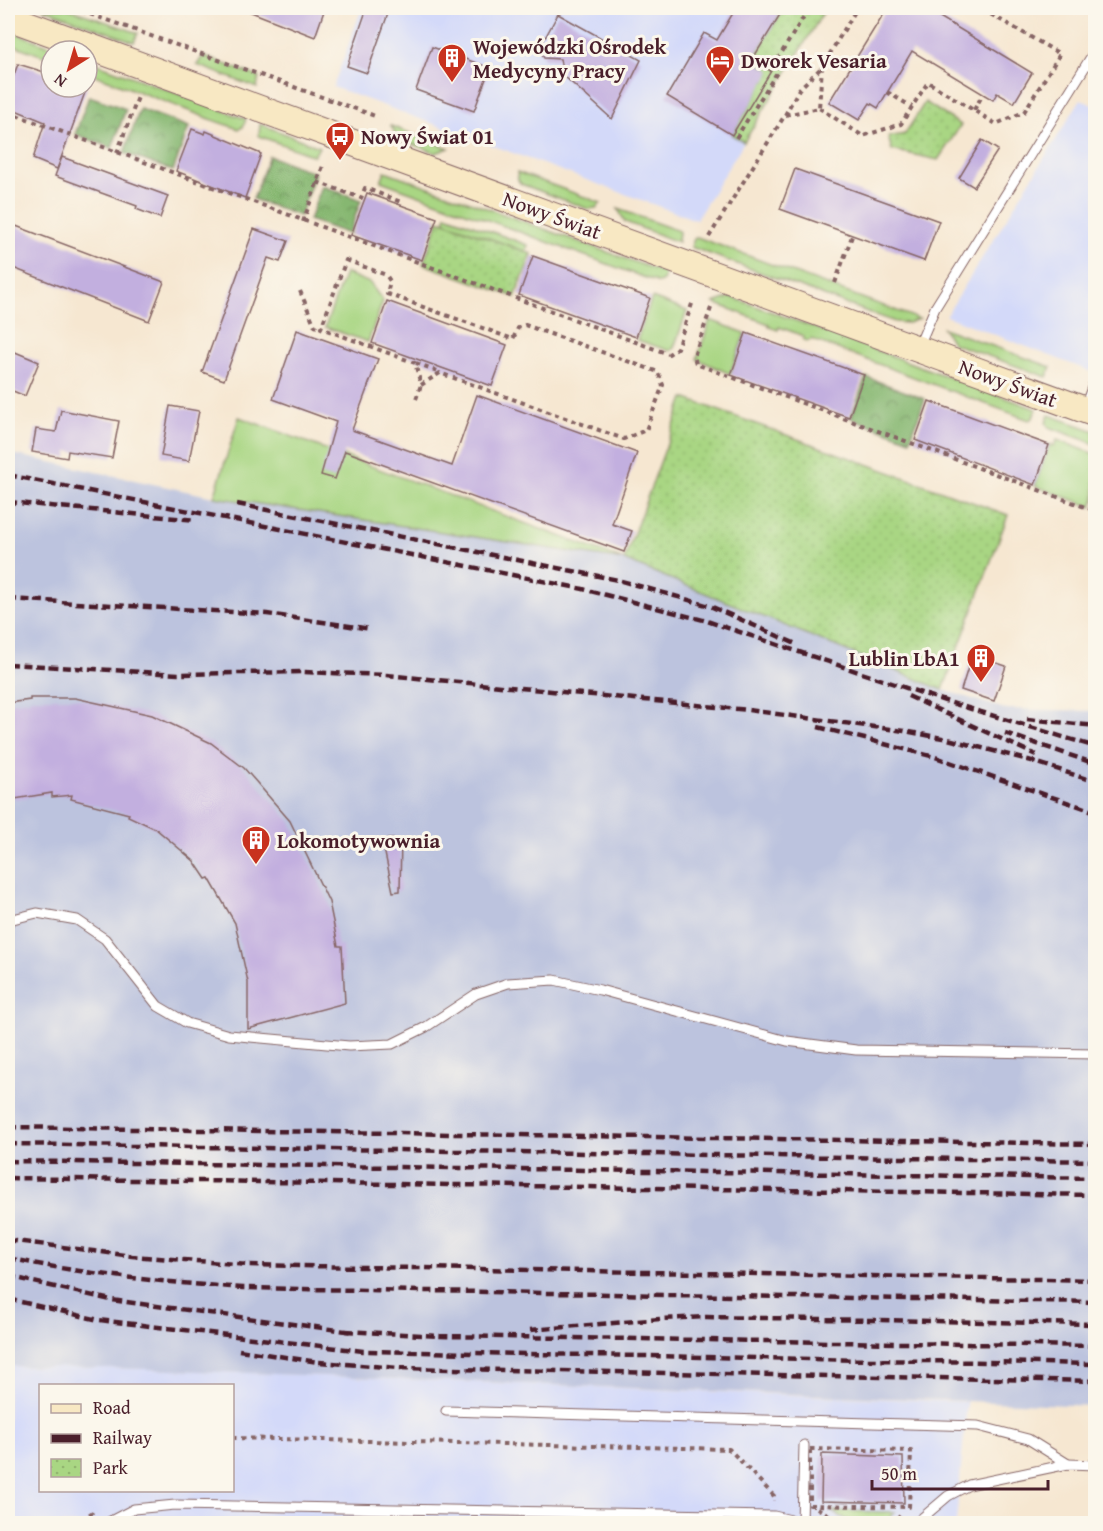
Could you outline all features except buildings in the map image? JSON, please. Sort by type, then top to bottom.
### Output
[{"type":"street","name":"Nowy Świat","points":[[8,17],[1090,412]]},
{"type":"lane","points":[[917,350],[947,288],[1095,50]]},
{"type":"lane","points":[[1090,412],[1095,377]]},
{"type":"lane","points":[[8,923],[13,919],[36,914],[77,920],[105,939],[158,1006],[187,1023],[229,1035],[350,1046],[392,1044],[426,1027],[476,994],[508,983],[554,980],[600,990],[787,1041],[856,1050],[1095,1054]]},
{"type":"lane","points":[[446,1412],[978,1426],[1028,1439],[1068,1464]]},
{"type":"lane","points":[[105,1524],[134,1509],[174,1505],[774,1516],[805,1522],[804,1445]]},
{"type":"lane","points":[[915,1524],[948,1496],[969,1485],[1068,1464],[1095,1465]]},
{"type":"path","points":[[73,8],[378,117]]},
{"type":"path","points":[[736,138],[776,74],[779,57],[809,8]]},
{"type":"path","points":[[709,237],[799,89],[822,67],[857,8]]},
{"type":"path","points":[[785,115],[819,108],[863,136],[901,124],[928,82],[996,124],[1024,112],[1060,54],[980,8]]},
{"type":"path","points":[[819,108],[822,67]]},
{"type":"path","points":[[887,92],[912,107]]},
{"type":"path","points":[[974,110],[983,93]]},
{"type":"path","points":[[117,153],[138,97]]},
{"type":"path","points":[[8,112],[303,222],[669,354],[677,348],[693,301]]},
{"type":"path","points":[[303,222],[323,166]]},
{"type":"path","points":[[317,182],[361,198],[364,188],[401,202]]},
{"type":"path","points":[[835,283],[852,236]]},
{"type":"path","points":[[300,291],[315,326],[624,439],[646,430],[663,385],[661,376],[653,370],[525,325],[518,328],[513,339],[387,294],[390,281],[386,275],[346,260],[321,328]]},
{"type":"path","points":[[711,308],[694,356],[696,364],[1095,511]]},
{"type":"path","points":[[415,363],[422,385]]},
{"type":"path","points":[[416,399],[422,385],[440,373]]},
{"type":"path","points":[[234,1438],[729,1449],[774,1496],[774,1516]]},
{"type":"path","points":[[810,1449],[911,1450],[909,1507],[810,1505],[810,1449]]},
{"type":"shaded area","points":[[362,8],[826,8],[696,220],[333,87]]},
{"type":"shaded area","points":[[1081,99],[1095,107],[1095,373],[946,316]]},
{"type":"shaded area","points":[[8,453],[214,497],[624,560],[943,690],[1005,709],[1095,711],[1095,1406],[147,1369],[8,1366]]},
{"type":"shaded area","points":[[8,1366],[147,1369],[967,1402],[956,1523],[8,1524]]},
{"type":"green space","points":[[42,8],[67,8],[138,33],[134,42]]},
{"type":"green space","points":[[784,8],[826,8],[744,142],[732,135],[770,71],[752,60]]},
{"type":"green space","points":[[8,30],[39,42],[39,55],[8,43]]},
{"type":"green space","points":[[203,56],[259,77],[257,88],[197,65]]},
{"type":"green space","points":[[99,64],[246,119],[243,127],[239,129],[99,77]]},
{"type":"green space","points":[[88,99],[98,99],[126,109],[112,148],[75,134]]},
{"type":"green space","points":[[925,102],[961,125],[938,160],[892,150],[888,137],[905,134]]},
{"type":"green space","points":[[140,109],[189,127],[173,171],[124,153]]},
{"type":"green space","points":[[260,124],[319,147],[314,156],[259,136]]},
{"type":"green space","points":[[391,126],[449,148],[436,153],[398,139]]},
{"type":"green space","points":[[269,156],[315,173],[300,216],[253,199]]},
{"type":"green space","points":[[385,171],[665,273],[663,281],[659,283],[381,181]]},
{"type":"green space","points":[[517,172],[601,203],[596,208],[588,209],[521,184]]},
{"type":"green space","points":[[322,186],[361,200],[349,234],[309,220]]},
{"type":"green space","points":[[618,209],[679,231],[678,242],[625,222]]},
{"type":"green space","points":[[446,215],[528,245],[526,252],[444,222]]},
{"type":"green space","points":[[439,220],[532,254],[515,297],[423,264]]},
{"type":"green space","points":[[697,237],[919,319],[908,323],[895,322],[691,247]]},
{"type":"green space","points":[[345,273],[370,283],[383,301],[368,342],[325,327]]},
{"type":"green space","points":[[731,297],[1036,409],[1033,418],[1029,420],[811,339],[803,340],[804,336],[779,327],[778,330],[769,327],[769,324],[714,303]]},
{"type":"green space","points":[[652,298],[687,311],[674,348],[670,351],[637,340]]},
{"type":"green space","points":[[710,320],[745,333],[730,374],[697,359]]},
{"type":"green space","points":[[943,328],[1051,367],[1047,377],[952,343]]},
{"type":"green space","points":[[866,377],[925,399],[910,440],[851,418]]},
{"type":"green space","points":[[684,398],[1008,515],[943,690],[624,560]]},
{"type":"green space","points":[[1049,415],[1095,431],[1095,444],[1049,427],[1046,423]]},
{"type":"green space","points":[[239,417],[624,560],[214,497]]},
{"type":"green space","points":[[1057,440],[1095,454],[1095,498],[1092,507],[1035,486],[1050,444],[1054,446]]},
{"type":"green space","points":[[831,1511],[895,1512],[885,1523],[853,1523]]},
{"type":"railway","points":[[8,475],[583,589],[707,621],[945,701],[1096,747]]},
{"type":"railway","points":[[8,502],[196,520]]},
{"type":"railway","points":[[237,504],[618,580],[710,606],[796,644]]},
{"type":"railway","points":[[8,599],[267,614],[371,629]]},
{"type":"railway","points":[[8,664],[178,674],[302,672],[386,675],[748,710],[948,739],[1032,761],[1096,782]]},
{"type":"railway","points":[[908,696],[1036,755]]},
{"type":"railway","points":[[1027,719],[1096,726]]},
{"type":"railway","points":[[818,727],[935,757],[1096,812]]},
{"type":"railway","points":[[1005,733],[1096,764]]},
{"type":"railway","points":[[8,1127],[1096,1144]]},
{"type":"railway","points":[[8,1144],[1096,1161]]},
{"type":"railway","points":[[8,1161],[1096,1178]]},
{"type":"railway","points":[[8,1178],[1096,1195]]},
{"type":"railway","points":[[8,1240],[132,1256],[249,1265],[1096,1280]]},
{"type":"railway","points":[[8,1258],[125,1277],[243,1288],[1096,1302]]},
{"type":"railway","points":[[8,1276],[111,1300],[353,1332]]},
{"type":"railway","points":[[8,1299],[99,1320],[363,1351],[1096,1364]]},
{"type":"railway","points":[[530,1330],[707,1317],[1096,1324]]},
{"type":"railway","points":[[345,1331],[440,1336],[1096,1346]]},
{"type":"railway","points":[[239,1350],[318,1362],[400,1368],[1096,1381]]},
{"type":"place","name":"Wojewódzki Ośrodek Medycyny Pracy","points":[[452,84]]},
{"type":"place","name":"Dworek Vesaria","points":[[720,86]]},
{"type":"place","name":"Nowy Świat 01","points":[[340,162]]},
{"type":"place","name":"Lublin LbA1","points":[[981,684]]},
{"type":"place","name":"Lokomotywownia","points":[[256,866]]}]
